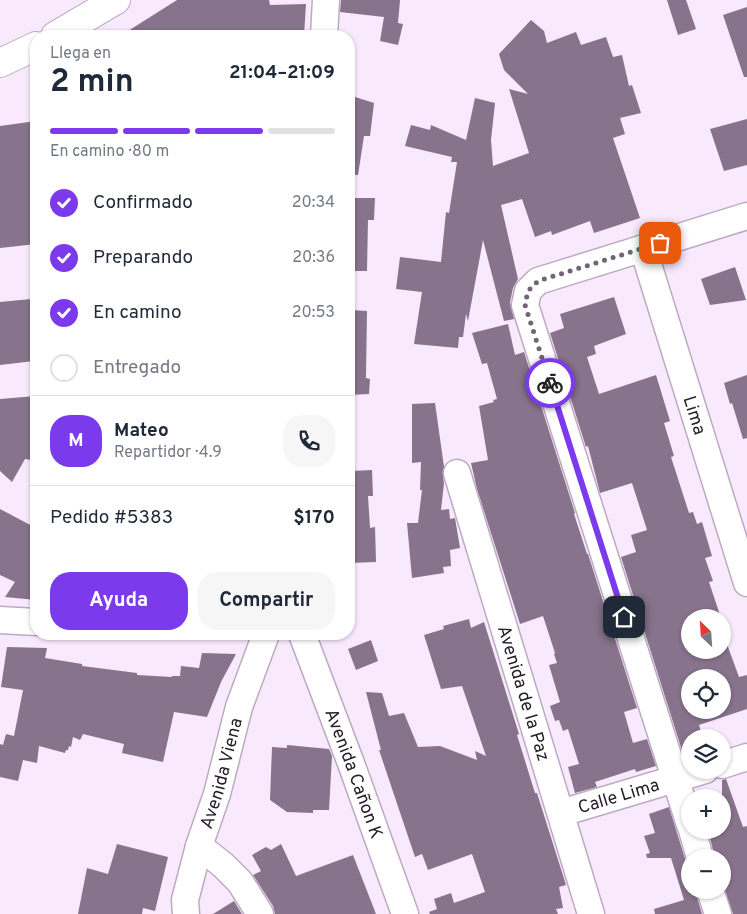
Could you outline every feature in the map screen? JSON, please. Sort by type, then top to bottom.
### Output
[{"type":"main road","points":[[65,30],[116,0]]},
{"type":"main road","points":[[0,63],[30,49]]},
{"type":"street","points":[[324,30],[326,0]]},
{"type":"street","points":[[681,795],[525,305],[528,291],[538,281],[747,216]]},
{"type":"street","name":"Lima","points":[[643,248],[747,583]]},
{"type":"street","name":"Avenida de la Paz","points":[[456,473],[591,914]]},
{"type":"street","points":[[0,620],[30,622]]},
{"type":"street","name":"Avenida Viena","points":[[186,914],[186,900],[199,846],[217,794],[240,707],[264,640]]},
{"type":"street","name":"Avenida Cañon K","points":[[304,640],[405,914]]},
{"type":"street","points":[[731,762],[747,758]]},
{"type":"street","name":"Calle Lima","points":[[561,814],[681,777]]},
{"type":"street","points":[[199,846],[223,865],[240,882],[260,914]]},
{"type":"street","points":[[713,899],[718,914]]},
{"type":"building","points":[[177,0],[269,0],[270,5],[306,4],[304,30],[130,30]]},
{"type":"building","points":[[341,0],[400,0],[398,23],[403,24],[398,45],[380,41],[384,17],[340,12]]},
{"type":"building","points":[[667,0],[686,0],[696,29],[678,35]]},
{"type":"building","points":[[747,7],[747,77],[744,77],[723,15]]},
{"type":"building","points":[[531,20],[544,31],[547,43],[576,32],[581,45],[606,37],[613,57],[622,55],[629,86],[632,85],[641,113],[620,118],[625,134],[613,138],[640,218],[594,233],[590,221],[552,235],[551,231],[535,237],[522,199],[501,205],[518,279],[513,288],[510,302],[514,319],[504,321],[483,240],[468,321],[466,314],[463,337],[459,337],[458,348],[414,344],[422,292],[396,289],[400,257],[441,262],[446,212],[449,213],[457,162],[451,162],[452,157],[405,146],[411,125],[430,130],[431,125],[466,140],[475,98],[495,103],[491,140],[493,166],[529,153],[509,89],[528,94],[504,70],[499,54]]},
{"type":"building","points":[[355,97],[374,103],[370,136],[364,136],[358,175],[355,175]]},
{"type":"building","points":[[747,119],[747,165],[724,171],[710,129]]},
{"type":"building","points":[[30,122],[30,245],[0,248],[0,126]]},
{"type":"building","points":[[355,198],[375,198],[374,220],[368,220],[367,271],[355,271]]},
{"type":"building","points":[[735,267],[746,300],[710,305],[701,279]]},
{"type":"building","points":[[614,297],[626,334],[594,346],[596,354],[587,357],[599,394],[656,375],[670,421],[664,423],[674,456],[671,457],[689,513],[693,512],[697,524],[702,522],[712,556],[705,558],[713,581],[709,582],[718,609],[681,609],[681,659],[731,659],[731,655],[739,677],[747,675],[747,709],[731,714],[731,669],[681,669],[681,719],[717,719],[699,725],[700,729],[681,729],[681,747],[621,557],[636,552],[631,535],[647,530],[632,483],[600,493],[588,446],[586,447],[550,333],[564,328],[560,314]]},
{"type":"building","points":[[30,299],[30,361],[0,365],[0,302]]},
{"type":"building","points":[[355,310],[367,311],[366,378],[370,379],[369,394],[355,395]]},
{"type":"building","points":[[508,324],[515,355],[524,352],[637,708],[624,712],[633,743],[647,739],[656,766],[636,772],[635,769],[595,782],[597,787],[575,793],[568,767],[579,764],[568,729],[563,731],[559,720],[555,721],[550,706],[560,702],[549,665],[557,663],[555,653],[543,616],[520,624],[477,489],[471,463],[488,460],[479,406],[494,402],[493,400],[497,399],[487,363],[482,364],[472,333]]},
{"type":"building","points":[[747,375],[747,438],[743,439],[724,383]]},
{"type":"building","points":[[30,396],[30,460],[25,459],[12,482],[0,471],[0,399]]},
{"type":"building","points":[[435,403],[444,467],[441,510],[449,509],[450,519],[455,518],[460,548],[450,550],[451,566],[443,567],[444,573],[412,578],[407,523],[418,523],[422,490],[420,490],[421,462],[412,463],[412,404]]},
{"type":"building","points":[[372,470],[373,496],[368,496],[370,528],[375,527],[376,562],[355,563],[355,471]]},
{"type":"building","points":[[0,509],[30,525],[30,599],[5,597],[15,582],[0,575]]},
{"type":"building","points":[[469,619],[471,628],[484,622],[519,734],[517,735],[535,793],[537,793],[566,885],[559,887],[563,908],[556,909],[558,914],[430,914],[429,912],[437,909],[434,899],[451,893],[454,903],[485,892],[472,854],[428,870],[422,854],[415,857],[379,750],[381,750],[366,692],[382,693],[389,716],[404,713],[418,747],[440,746],[477,760],[475,751],[486,756],[462,686],[441,689],[424,635],[444,629],[443,626]]},
{"type":"building","points":[[371,640],[378,661],[356,670],[348,649]]},
{"type":"building","points":[[7,647],[47,648],[45,658],[82,664],[82,666],[137,673],[137,675],[172,677],[180,676],[181,666],[199,668],[202,653],[236,654],[221,682],[207,717],[174,712],[163,762],[122,753],[124,744],[83,734],[80,740],[73,737],[71,747],[69,746],[65,753],[39,746],[37,763],[23,760],[18,781],[0,777],[0,744],[3,745],[6,734],[14,736],[23,690],[1,687]]},
{"type":"building","points":[[287,745],[329,749],[332,756],[329,810],[313,810],[313,813],[287,812],[270,800],[272,747],[287,748]]},
{"type":"building","points":[[726,779],[730,789],[722,789],[722,780]]},
{"type":"building","points":[[731,793],[743,827],[747,826],[747,914],[733,914],[728,899],[731,899],[731,849],[713,849],[710,839],[731,839]]},
{"type":"building","points":[[669,807],[682,849],[681,890],[671,858],[647,858],[646,854],[650,853],[644,836],[655,833],[649,814]]},
{"type":"building","points":[[117,844],[168,857],[155,911],[143,908],[142,914],[78,914],[87,868],[108,874]]},
{"type":"building","points":[[281,844],[296,876],[353,855],[376,914],[275,914],[273,906],[253,875],[261,871],[252,855],[266,847],[271,850]]},
{"type":"building","points":[[698,899],[702,914],[655,914],[654,909],[684,900]]},
{"type":"building","points":[[234,901],[242,914],[213,914]]},
{"type":"way so far","points":[[550,383],[525,305],[528,291],[538,281],[660,243]]},
{"type":"route","points":[[550,383],[624,617]]}]
